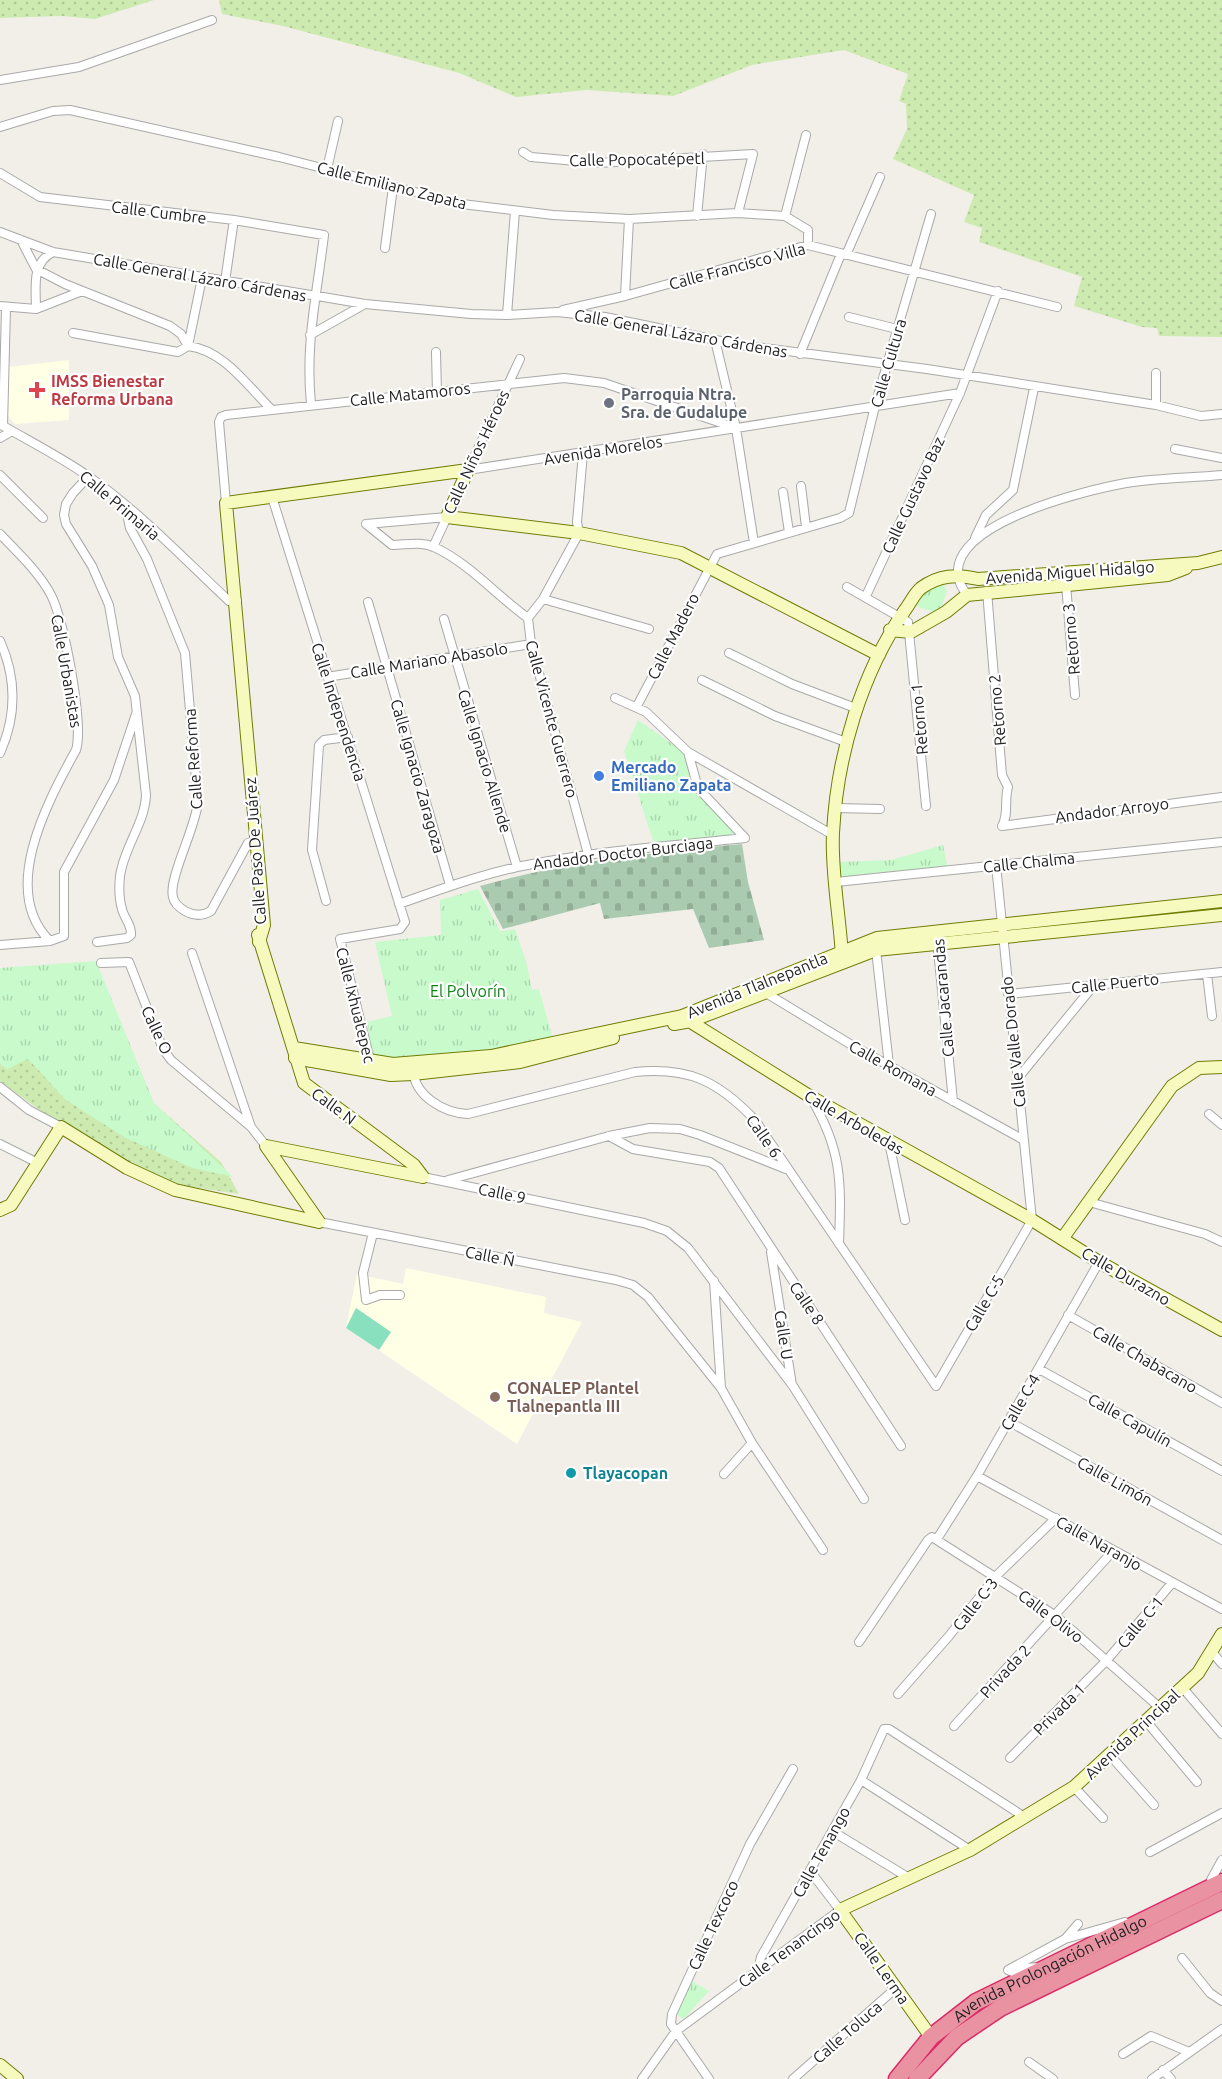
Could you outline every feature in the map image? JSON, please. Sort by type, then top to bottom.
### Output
[{"type":"highway","name":"Avenida Prolongación Hidalgo","points":[[897,2079],[931,2037],[962,2011],[993,1992],[1216,1881]]},
{"type":"highway","name":"Avenida Prolongación Hidalgo","points":[[917,2079],[943,2049],[1000,2008],[1222,1900]]},
{"type":"highway","points":[[962,2011],[973,2026]]},
{"type":"street","points":[[0,80],[90,64],[212,20]]},
{"type":"street","name":"Calle Emiliano Zapata","points":[[0,127],[52,111],[70,110],[327,169],[462,204],[515,211],[629,219],[738,213],[785,216]]},
{"type":"street","points":[[327,169],[338,121]]},
{"type":"street","points":[[806,135],[785,216],[808,230],[808,246]]},
{"type":"street","name":"Calle Popocatépetl","points":[[523,152],[531,157],[598,163],[753,154],[738,213]]},
{"type":"street","points":[[697,216],[703,156]]},
{"type":"street","name":"Calle Cumbre","points":[[0,173],[29,191],[48,198],[234,220],[324,235],[314,296]]},
{"type":"street","points":[[800,354],[880,177]]},
{"type":"street","points":[[385,248],[393,187]]},
{"type":"street","points":[[507,315],[515,211]]},
{"type":"street","name":"Calle Cultura","points":[[806,527],[840,518],[849,513],[875,406],[931,214]]},
{"type":"street","points":[[625,296],[629,219]]},
{"type":"street","points":[[225,282],[233,226]]},
{"type":"street","name":"Calle General Lázaro Cárdenas","points":[[0,232],[53,252],[365,304],[507,315],[557,312],[605,317],[715,340],[800,354],[965,375],[1034,388],[1156,405],[1201,416],[1222,414]]},
{"type":"street","points":[[21,240],[36,269],[36,309]]},
{"type":"street","name":"Calle Francisco Villa","points":[[557,312],[625,296],[808,246],[1057,307]]},
{"type":"street","points":[[36,269],[42,259],[53,252]]},
{"type":"street","points":[[36,269],[82,291],[170,326],[182,334],[188,346]]},
{"type":"street","points":[[188,346],[202,278]]},
{"type":"street","points":[[1,425],[3,307],[36,309],[82,291]]},
{"type":"street","points":[[960,393],[998,291]]},
{"type":"street","points":[[310,404],[308,367],[314,296]]},
{"type":"street","points":[[310,335],[365,304]]},
{"type":"street","points":[[849,317],[897,329]]},
{"type":"street","points":[[73,333],[178,352],[188,346],[200,347],[222,360],[270,408]]},
{"type":"street","points":[[715,340],[736,428],[754,543]]},
{"type":"street","points":[[436,352],[436,393]]},
{"type":"street","name":"Calle Niños Héroes","points":[[433,547],[520,358]]},
{"type":"street","points":[[1156,373],[1156,405]]},
{"type":"street","name":"Calle Matamoros","points":[[226,503],[221,417],[270,408],[436,393],[509,382],[584,378],[736,428]]},
{"type":"street","points":[[842,957],[833,835],[846,742],[890,630],[920,589],[933,580],[958,574],[959,561],[975,538],[986,515],[1013,490],[1034,388]]},
{"type":"street","name":"Avenida Morelos","points":[[226,503],[583,453],[960,393]]},
{"type":"street","name":"Calle Gustavo Baz","points":[[866,596],[960,393]]},
{"type":"street","name":"Calle Primaria","points":[[1,425],[89,476],[233,601]]},
{"type":"street","points":[[0,438],[12,431]]},
{"type":"street","points":[[1175,449],[1222,458]]},
{"type":"street","name":"Calle Vicente Guerrero","points":[[583,453],[577,522],[579,533],[543,599],[528,618],[531,644],[588,854]]},
{"type":"street","points":[[0,475],[43,518]]},
{"type":"street","points":[[975,538],[1025,513],[1077,493],[1128,483],[1222,475]]},
{"type":"street","points":[[89,476],[66,504],[66,524],[92,566],[109,606],[118,657],[135,696],[146,803],[125,855],[119,885],[122,909],[132,930],[131,935],[127,938],[97,942]]},
{"type":"street","points":[[710,566],[717,554],[806,527],[801,486]]},
{"type":"street","points":[[783,492],[789,532]]},
{"type":"street","name":"Calle Independencia","points":[[272,497],[327,677],[348,737],[404,926],[340,939]]},
{"type":"street","points":[[226,503],[234,588],[240,709]]},
{"type":"street","name":"Calle Reforma","points":[[125,505],[127,521],[147,559],[185,653],[198,802],[195,821],[173,883],[173,897],[176,904],[182,910],[198,915],[211,911],[248,843]]},
{"type":"street","points":[[528,618],[480,578],[433,547],[411,543],[392,545],[366,524],[447,517],[579,533],[681,553],[879,654]]},
{"type":"street","name":"Calle Urbanistas","points":[[0,534],[22,557],[52,596],[67,651],[78,739],[76,750],[25,838]]},
{"type":"street","name":"Avenida Miguel Hidalgo","points":[[958,574],[978,579],[1198,563],[1222,557]]},
{"type":"street","points":[[967,595],[987,591],[1168,575],[1198,563]]},
{"type":"street","name":"Calle Madero","points":[[637,706],[710,566]]},
{"type":"street","name":"Avenida Miguel Hidalgo","points":[[911,632],[946,612],[967,595],[958,574]]},
{"type":"street","name":"Retorno 3","points":[[1066,584],[1075,695]]},
{"type":"street","points":[[848,587],[900,616],[908,622],[911,632],[890,630]]},
{"type":"street","name":"Retorno 2","points":[[987,591],[1002,775],[1008,787],[1005,796],[1007,819],[1002,826]]},
{"type":"street","points":[[543,599],[649,629]]},
{"type":"street","name":"Calle Ignacio Zaragoza","points":[[368,602],[450,885]]},
{"type":"street","name":"Calle Ignacio Allende","points":[[444,620],[517,867]]},
{"type":"street","name":"Retorno 1","points":[[911,632],[926,806]]},
{"type":"street","points":[[0,641],[14,681],[9,728],[0,753]]},
{"type":"street","name":"Calle Mariano Abasolo","points":[[327,677],[453,654],[531,644]]},
{"type":"street","points":[[729,653],[792,684],[858,709]]},
{"type":"street","points":[[702,680],[775,716],[846,742]]},
{"type":"street","points":[[615,698],[637,706],[688,752],[833,835]]},
{"type":"street","name":"Calle Paso De Juárez","points":[[240,709],[248,843],[259,942]]},
{"type":"street","name":"Calle Paso De Juárez","points":[[240,709],[264,925],[259,942]]},
{"type":"street","points":[[0,945],[61,939],[66,932],[63,900],[64,872],[114,780],[137,711]]},
{"type":"street","points":[[326,901],[312,850],[319,745],[324,740],[348,737]]},
{"type":"street","name":"Andador Doctor Burciaga","points":[[399,904],[450,885],[517,867],[588,854],[745,838],[698,788],[688,752]]},
{"type":"street","name":"Andador Arroyo","points":[[1002,826],[1222,797]]},
{"type":"street","points":[[836,808],[880,809]]},
{"type":"street","name":"Calle Chalma","points":[[836,882],[1222,842]]},
{"type":"street","name":"Calle Valle Dorado","points":[[996,865],[1018,1078],[1022,1140],[1032,1220]]},
{"type":"street","name":"Avenida Tlalnepantla","points":[[295,1053],[372,1066],[413,1069],[520,1051],[686,1018],[766,993],[877,938],[937,937],[1222,901]]},
{"type":"street","points":[[24,914],[32,928],[50,941]]},
{"type":"street","name":"Avenida Tlalnepantla","points":[[1002,930],[1222,915]]},
{"type":"street","name":"Avenida Tlalnepantla","points":[[686,1018],[842,957],[937,937]]},
{"type":"street","name":"Calle Jacarandas","points":[[937,937],[953,1101]]},
{"type":"street","name":"Calle Ixhuatepec","points":[[340,939],[372,1066]]},
{"type":"street","name":"Calle N","points":[[259,942],[304,1083],[414,1165],[423,1177]]},
{"type":"street","points":[[876,950],[889,1065]]},
{"type":"street","points":[[192,953],[251,1126],[319,1222]]},
{"type":"street","name":"Calle O","points":[[101,963],[129,962],[163,1049],[171,1060],[251,1126]]},
{"type":"street","name":"Calle Puerto","points":[[1008,994],[1222,972]]},
{"type":"street","points":[[1207,974],[1212,1016]]},
{"type":"street","points":[[1018,1078],[1094,985]]},
{"type":"street","name":"Calle Romana","points":[[766,993],[1022,1140]]},
{"type":"street","name":"Calle Arboledas","points":[[686,1018],[810,1097],[1032,1220]]},
{"type":"street","points":[[1062,1239],[1172,1086],[1199,1068],[1222,1067]]},
{"type":"street","name":"Calle 6","points":[[413,1069],[422,1092],[442,1108],[454,1113],[468,1114],[635,1072],[660,1070],[684,1072],[713,1083],[737,1101],[755,1120],[786,1169],[936,1386]]},
{"type":"street","points":[[0,1087],[29,1110],[61,1126],[127,1168],[175,1190],[319,1222]]},
{"type":"street","points":[[810,1097],[831,1137],[839,1164],[838,1244]]},
{"type":"street","points":[[1209,1114],[1222,1125]]},
{"type":"street","points":[[3,1209],[38,1163],[61,1126]]},
{"type":"street","points":[[444,1181],[609,1136],[650,1128],[680,1129],[786,1169]]},
{"type":"street","name":"Calle 8","points":[[609,1136],[633,1149],[710,1162],[719,1168],[901,1446]]},
{"type":"street","points":[[889,1142],[905,1220]]},
{"type":"street","points":[[0,1144],[38,1163]]},
{"type":"street","name":"Calle 9","points":[[266,1146],[655,1226],[678,1238],[714,1281],[793,1386],[864,1499]]},
{"type":"street","points":[[1089,1202],[1205,1234],[1222,1242]]},
{"type":"street","name":"Calle Durazno","points":[[1032,1220],[1099,1262],[1222,1330]]},
{"type":"street","name":"Calle C-5","points":[[936,1386],[1032,1220]]},
{"type":"street","name":"Calle Ñ","points":[[319,1222],[616,1280],[633,1286],[648,1296],[721,1388],[752,1443],[823,1551]]},
{"type":"street","points":[[373,1233],[363,1273],[366,1300],[380,1295],[400,1295]]},
{"type":"street","name":"Calle U","points":[[771,1249],[793,1386]]},
{"type":"street","name":"Calle C-4","points":[[860,1642],[928,1540],[935,1538],[977,1476],[1099,1262]]},
{"type":"street","points":[[714,1281],[721,1388]]},
{"type":"street","name":"Calle Chabacano","points":[[1068,1316],[1222,1402]]},
{"type":"street","name":"Calle Capulín","points":[[1039,1369],[1222,1472]]},
{"type":"street","name":"Calle Limón","points":[[1008,1421],[1222,1540]]},
{"type":"street","points":[[724,1474],[752,1443]]},
{"type":"street","name":"Calle Naranjo","points":[[977,1476],[1222,1609]]},
{"type":"street","name":"Calle C-3","points":[[898,1694],[949,1636],[996,1576],[1056,1518]]},
{"type":"street","name":"Calle Olivo","points":[[935,1538],[1056,1616],[1159,1707]]},
{"type":"street","name":"Privada 2","points":[[954,1726],[1113,1551]]},
{"type":"street","name":"Calle C-1","points":[[1107,1660],[1172,1583]]},
{"type":"street","name":"Avenida Principal","points":[[1026,1818],[1074,1787],[1198,1673],[1222,1634]]},
{"type":"street","points":[[1212,1652],[1222,1664]]},
{"type":"street","name":"Privada 1","points":[[1010,1758],[1107,1660]]},
{"type":"street","points":[[1182,1687],[1222,1734]]},
{"type":"street","points":[[1146,1721],[1197,1782]]},
{"type":"street","name":"Calle Tenango","points":[[757,1974],[761,1957],[861,1780],[884,1729],[889,1729],[1026,1818]]},
{"type":"street","points":[[1109,1754],[1154,1805]]},
{"type":"street","name":"Calle Texcoco","points":[[676,2031],[671,2024],[672,2014],[750,1844],[793,1769]]},
{"type":"street","points":[[861,1780],[970,1850]]},
{"type":"street","points":[[1074,1787],[1103,1818]]},
{"type":"street","points":[[1150,1852],[1222,1813]]},
{"type":"street","name":"Calle Tenancingo","points":[[643,2079],[676,2031],[724,1995],[757,1974],[840,1910],[970,1850],[1026,1818]]},
{"type":"street","points":[[832,1831],[909,1878]]},
{"type":"street","points":[[1216,1881],[1222,1860]]},
{"type":"street","name":"Calle Lerma","points":[[810,1871],[931,2037]]},
{"type":"street","points":[[1045,1968],[1026,1968],[1012,1972],[1008,1970],[1065,1939],[1127,1922],[1216,1881],[1222,1875]]},
{"type":"street","points":[[1065,1939],[1078,1924]]},
{"type":"street","points":[[1182,1958],[1210,1993],[1222,2001]]},
{"type":"street","name":"Calle Toluca","points":[[797,2078],[896,1988]]},
{"type":"street","points":[[676,2031],[709,2079]]},
{"type":"street","points":[[1152,2079],[1189,2052],[1220,2034]]},
{"type":"street","points":[[1123,2054],[1151,2036],[1189,2052]]},
{"type":"street","points":[[1029,2062],[1053,2079]]},
{"type":"street","points":[[1164,2070],[1171,2079]]},
{"type":"shaded area","name":"IMSS Bienestar Reforma Urbana","points":[[69,360],[69,420],[15,424],[5,413],[8,367]]},
{"type":"shaded area","name":"CONALEP Plantel Tlalnepantla III","points":[[406,1268],[546,1297],[544,1313],[582,1322],[517,1444],[346,1328],[357,1274],[403,1284]]},
{"type":"green space","points":[[0,0],[154,0],[95,19],[62,16],[0,18]]},
{"type":"green space","points":[[219,0],[1222,0],[1222,337],[1159,336],[1157,328],[1142,327],[1074,306],[1082,277],[979,242],[982,228],[964,222],[974,195],[893,159],[907,129],[906,104],[899,101],[908,74],[844,50],[752,65],[673,96],[586,90],[516,97],[459,73],[283,26],[222,14]]},
{"type":"green space","points":[[942,583],[947,591],[942,606],[934,612],[918,607],[915,601],[930,585]]},
{"type":"green space","points":[[638,720],[685,753],[697,790],[738,837],[654,844],[624,751]]},
{"type":"green space","points":[[742,844],[748,882],[764,940],[709,948],[693,909],[604,919],[600,903],[503,929],[480,886],[577,864]]},
{"type":"green space","points":[[943,845],[948,870],[839,878],[840,862],[891,860]]},
{"type":"green space","name":"El Polvorín","points":[[478,889],[500,931],[515,929],[526,961],[532,990],[539,989],[553,1039],[447,1058],[373,1062],[367,1022],[392,1016],[375,942],[441,935],[440,900]]},
{"type":"green space","points":[[96,961],[154,1103],[233,1177],[192,1168],[124,1137],[66,1100],[28,1059],[7,1069],[0,1064],[0,968]]},
{"type":"green space","points":[[0,969],[221,1162],[239,1194],[179,1185],[87,1143],[0,1082]]},
{"type":"green space","points":[[356,1308],[391,1332],[379,1350],[346,1328]]},
{"type":"green space","points":[[692,1981],[709,1991],[684,2019],[676,2014]]},
{"type":"place","name":"IMSS Bienestar Reforma Urbana","points":[[37,390]]},
{"type":"place","name":"Parroquia Ntra. Sra. de Gudalupe","points":[[609,403]]},
{"type":"place","name":"Mercado Emiliano Zapata","points":[[599,776]]},
{"type":"place","name":"CONALEP Plantel Tlalnepantla III","points":[[495,1397]]},
{"type":"place","name":"Tlayacopan","points":[[571,1473]]}]
